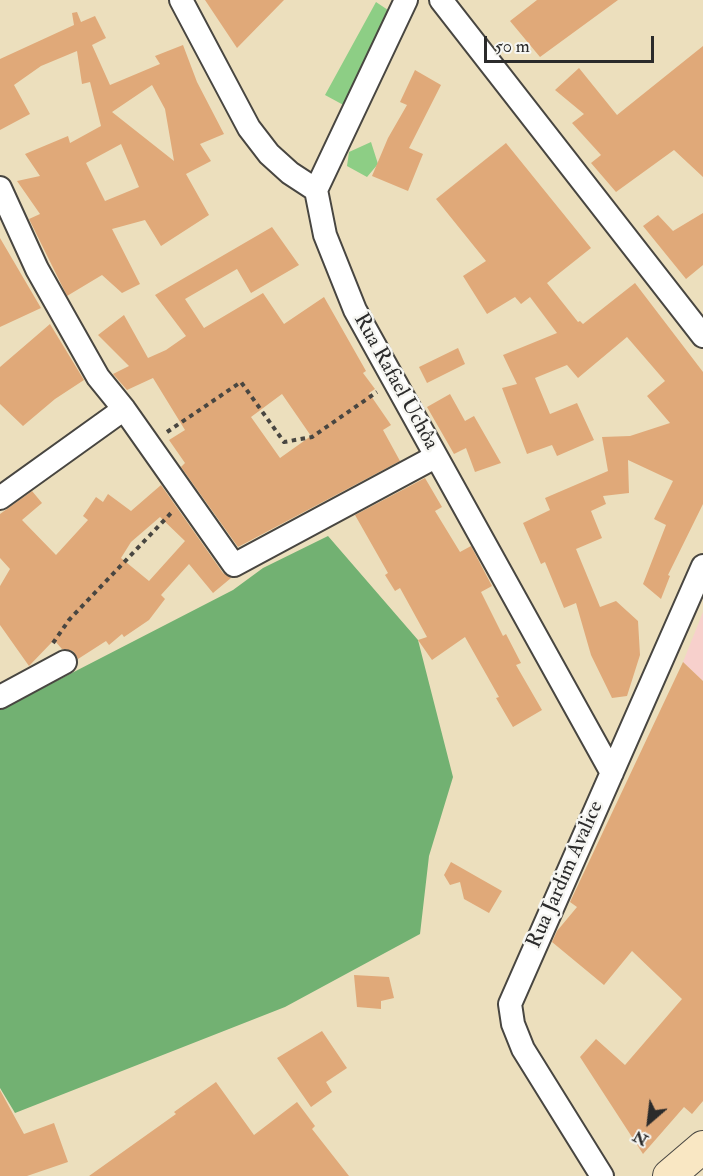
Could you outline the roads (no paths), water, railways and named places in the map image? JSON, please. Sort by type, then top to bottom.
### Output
[{"type":"main road","points":[[669,1176],[703,1147]]},
{"type":"street","points":[[180,0],[249,128],[269,154],[290,173],[316,190],[406,0]]},
{"type":"street","points":[[441,0],[703,336]]},
{"type":"street","points":[[0,188],[37,268],[98,377],[124,409],[234,565],[435,457]]},
{"type":"street","name":"Rua Rafael Uchôa","points":[[316,190],[325,235],[339,275],[435,457],[612,773]]},
{"type":"street","points":[[0,498],[124,409]]},
{"type":"street","name":"Rua Jardim Avalice","points":[[602,1176],[523,1049],[513,1024],[510,1004],[703,566]]},
{"type":"street","points":[[0,697],[57,654]]}]
